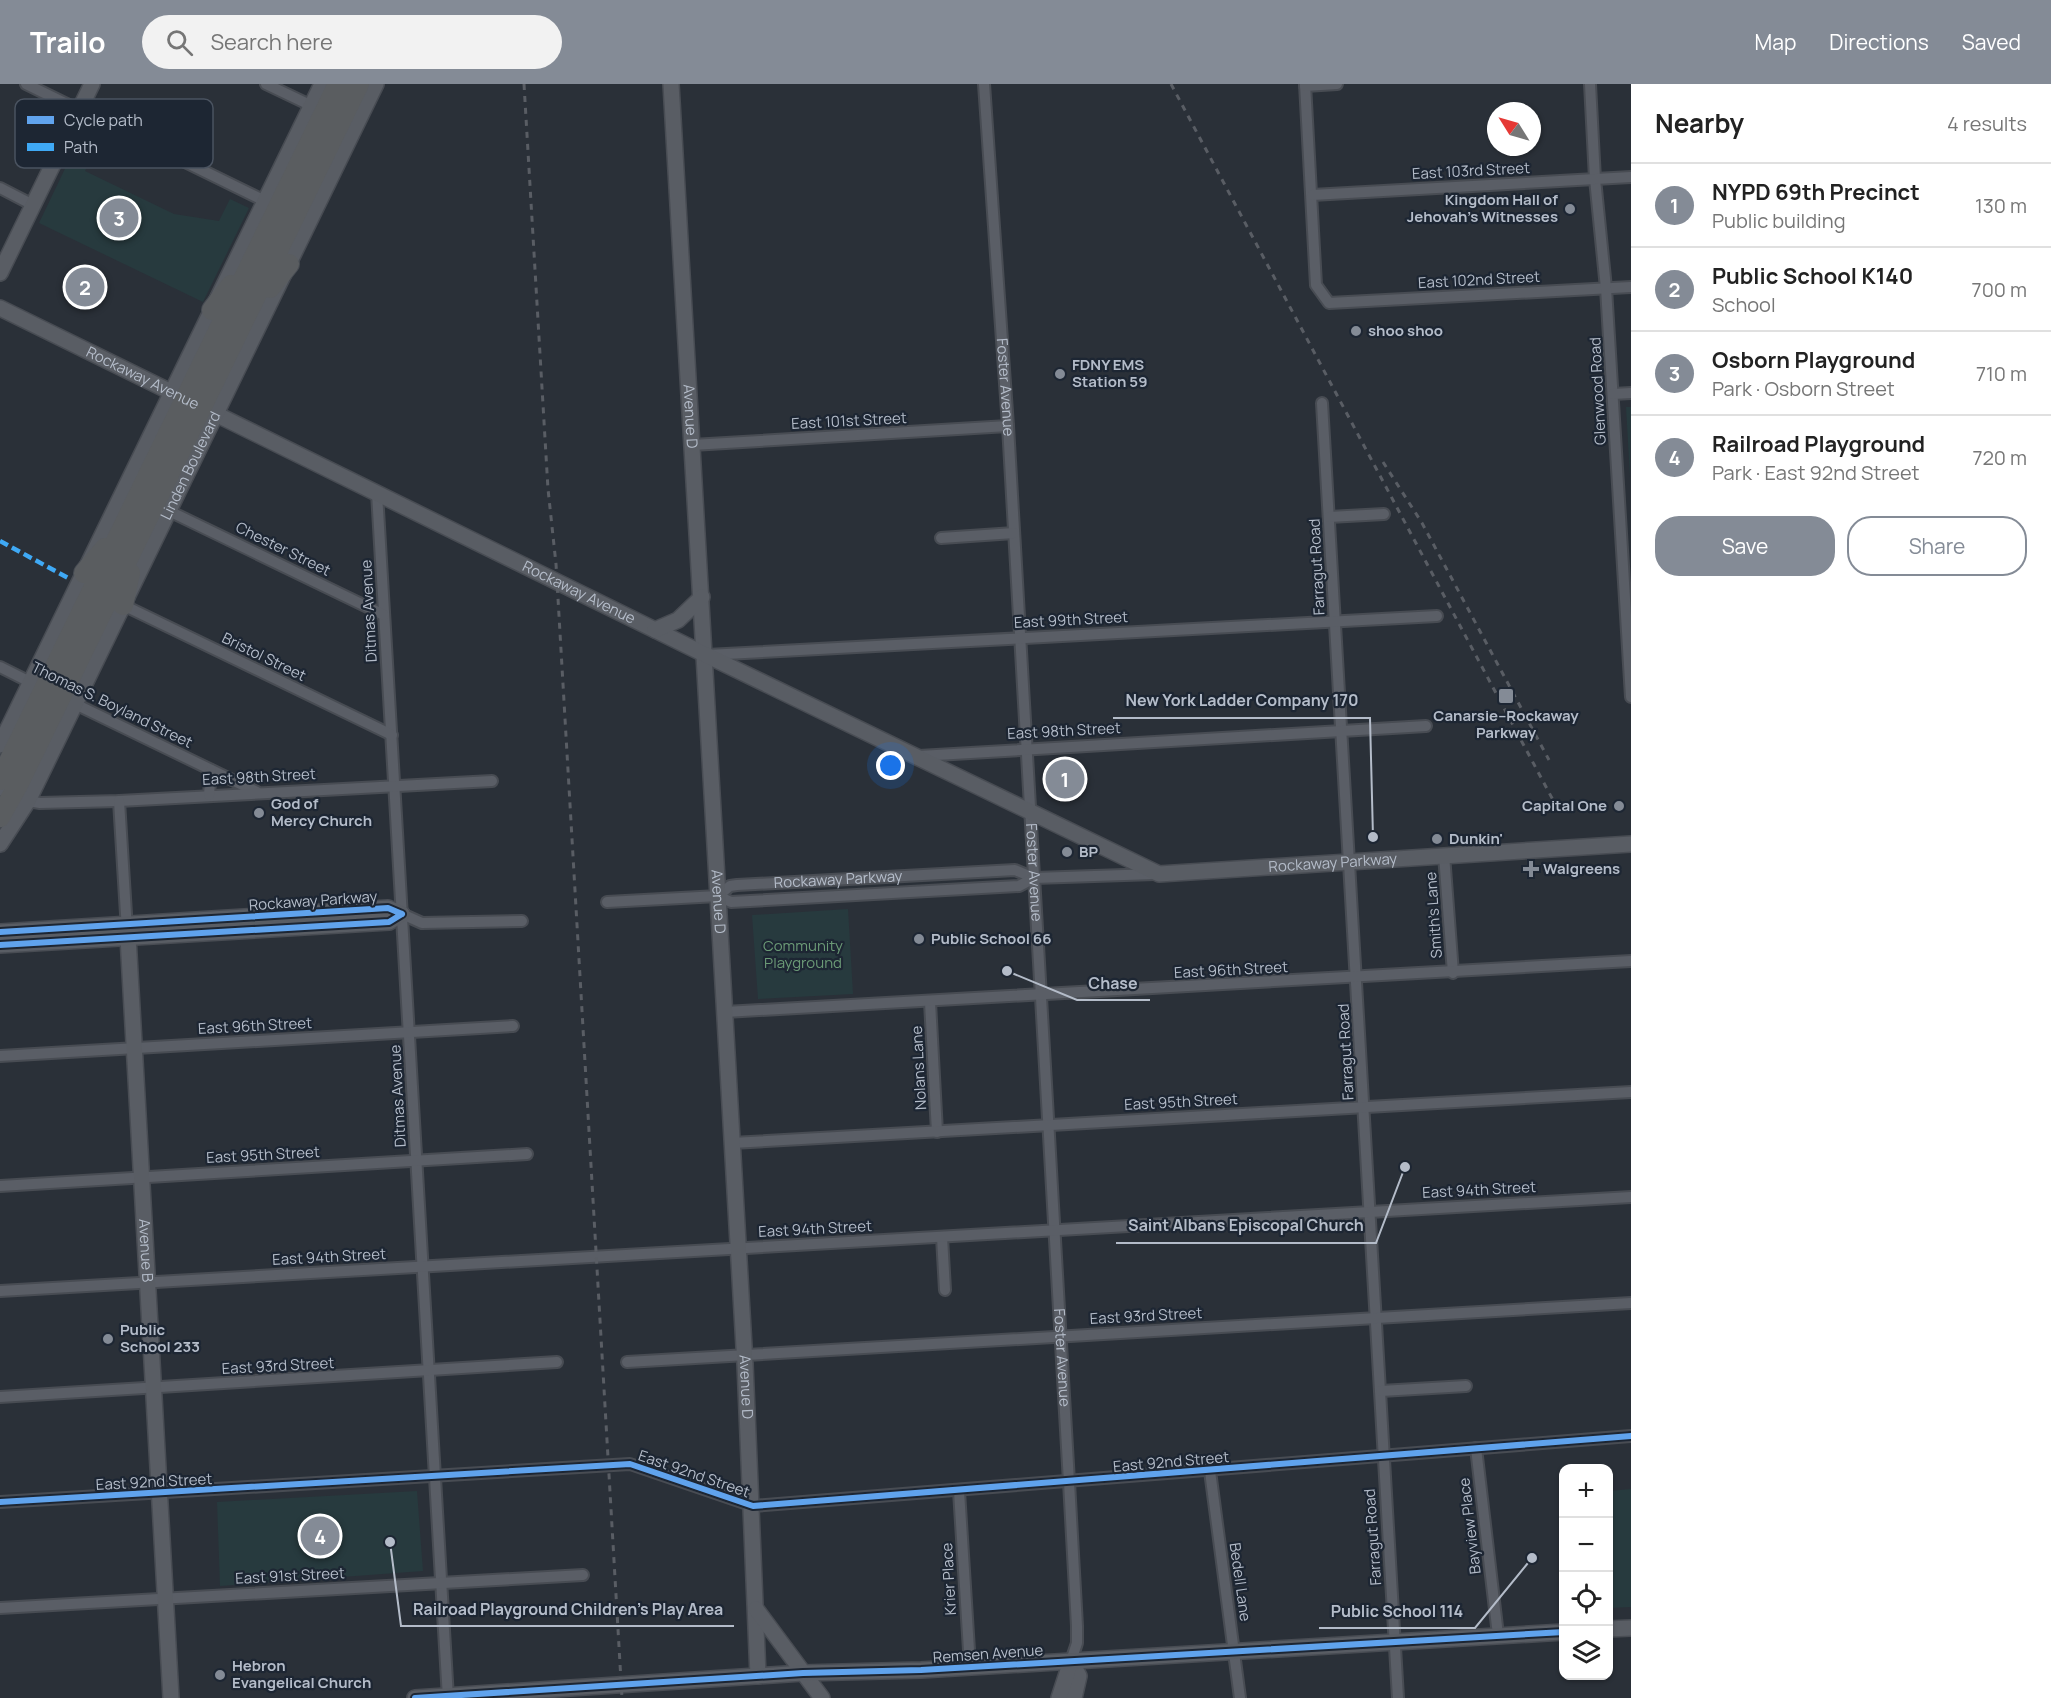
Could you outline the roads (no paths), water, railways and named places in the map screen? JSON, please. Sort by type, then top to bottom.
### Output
[{"type":"highway","name":"Linden Boulevard","points":[[53,693],[136,545],[258,249],[271,207],[338,84]]},
{"type":"highway","name":"Linden Boulevard","points":[[0,817],[124,526],[194,403],[246,319],[360,84]]},
{"type":"highway","points":[[271,207],[296,137]]},
{"type":"highway","points":[[212,310],[258,249]]},
{"type":"highway","points":[[246,319],[289,264]]},
{"type":"highway","points":[[84,573],[124,526]]},
{"type":"highway","points":[[123,605],[136,545]]},
{"type":"street","points":[[26,84],[57,99]]},
{"type":"street","points":[[84,99],[92,84]]},
{"type":"street","points":[[266,84],[312,106]]},
{"type":"street","points":[[296,137],[322,84]]},
{"type":"street","name":"Linden Boulevard","points":[[0,844],[10,792],[53,693],[84,573],[194,403],[289,264],[376,84]]},
{"type":"street","name":"Avenue D","points":[[671,84],[745,1354],[753,1506],[758,1676]]},
{"type":"street","name":"Foster Avenue","points":[[984,84],[1008,426],[1077,1626],[1077,1642],[1059,1698]]},
{"type":"street","points":[[1312,195],[1305,85],[1337,84]]},
{"type":"street","name":"Glenwood Road","points":[[1590,84],[1628,604],[1631,697]]},
{"type":"street","points":[[0,273],[51,168]]},
{"type":"street","points":[[194,168],[271,207]]},
{"type":"street","name":"East 103rd Street","points":[[1312,195],[1631,177]]},
{"type":"street","points":[[0,188],[33,205]]},
{"type":"street","name":"East 102nd Street","points":[[1312,195],[1316,285],[1329,303],[1631,287]]},
{"type":"street","name":"Linden Boulevard","points":[[0,745],[53,693],[123,605],[169,511],[194,403],[212,310],[271,207]]},
{"type":"street","name":"Rockaway Avenue","points":[[0,308],[706,655],[1159,873]]},
{"type":"street","points":[[1613,394],[1631,393]]},
{"type":"street","name":"Farragut Road","points":[[1322,404],[1398,1698]]},
{"type":"street","name":"East 101st Street","points":[[692,445],[1008,426]]},
{"type":"street","name":"Ditmas Avenue","points":[[378,493],[448,1697]]},
{"type":"street","points":[[1619,499],[1631,499]]},
{"type":"street","name":"Chester Street","points":[[169,511],[384,615]]},
{"type":"street","points":[[1329,517],[1384,513]]},
{"type":"street","points":[[941,538],[1014,533]]},
{"type":"street","points":[[655,630],[678,620],[702,597]]},
{"type":"street","name":"Bristol Street","points":[[123,605],[392,735]]},
{"type":"street","name":"East 99th Street","points":[[706,655],[1437,616]]},
{"type":"street","name":"Thomas S. Boyland Street","points":[[0,667],[258,792]]},
{"type":"street","name":"East 98th Street","points":[[919,756],[1426,726]]},
{"type":"street","points":[[208,795],[212,770]]},
{"type":"street","name":"East 98th Street","points":[[10,792],[119,801],[492,781]]},
{"type":"street","name":"Avenue B","points":[[119,801],[171,1698]]},
{"type":"street","name":"Rockaway Parkway","points":[[718,896],[730,886],[737,885],[1015,870],[1034,878],[1159,873],[1631,844]]},
{"type":"street","name":"Smith's Lane","points":[[1444,855],[1453,973]]},
{"type":"street","name":"Rockaway Parkway","points":[[607,902],[718,896],[731,902],[1019,886],[1034,878]]},
{"type":"street","points":[[402,914],[422,922],[522,921]]},
{"type":"street","name":"Rockaway Parkway","points":[[0,932],[127,931],[389,922],[402,914]]},
{"type":"street","name":"Rockaway Parkway","points":[[0,945],[127,931]]},
{"type":"street","name":"East 96th Street","points":[[725,1012],[1631,962]]},
{"type":"street","name":"Nolans Lane","points":[[930,1002],[938,1132]]},
{"type":"street","name":"East 96th Street","points":[[0,1056],[513,1026]]},
{"type":"street","name":"East 95th Street","points":[[732,1143],[1631,1092]]},
{"type":"street","name":"East 95th Street","points":[[0,1186],[527,1154]]},
{"type":"street","name":"East 94th Street","points":[[0,1292],[1631,1197]]},
{"type":"street","points":[[942,1237],[945,1290]]},
{"type":"street","name":"East 93rd Street","points":[[627,1362],[1631,1303]]},
{"type":"street","name":"East 93rd Street","points":[[0,1397],[429,1372],[557,1362]]},
{"type":"street","points":[[1381,1391],[1466,1386]]},
{"type":"street","name":"East 92nd Street","points":[[0,1502],[435,1478],[630,1464],[753,1506],[1631,1436]]},
{"type":"street","name":"Bayview Place","points":[[1476,1448],[1498,1635]]},
{"type":"street","name":"Bedell Lane","points":[[1210,1471],[1240,1698]]},
{"type":"street","name":"Krier Place","points":[[959,1491],[969,1666]]},
{"type":"street","name":"East 91st Street","points":[[0,1608],[583,1575]]},
{"type":"street","points":[[756,1609],[822,1698]]},
{"type":"street","points":[[1613,1629],[1631,1628]]},
{"type":"street","name":"Remsen Avenue","points":[[415,1698],[803,1673],[921,1670],[1559,1632]]},
{"type":"street","name":"Foster Avenue","points":[[1071,1661],[1079,1676],[1074,1698]]},
{"type":"railway","points":[[524,84],[548,489],[556,564],[622,1698]]},
{"type":"railway","points":[[1171,84],[1553,800]]},
{"type":"railway","points":[[1383,462],[1422,523],[1549,760]]},
{"type":"place","name":"Kingdom Hall of Jehovah's Witnesses","points":[[1570,209]]},
{"type":"place","name":"Osborn Playground","points":[[119,218]]},
{"type":"place","name":"Public School K140","points":[[85,287]]},
{"type":"place","name":"shoo shoo","points":[[1356,331]]},
{"type":"place","name":"FDNY EMS Station 59","points":[[1060,374]]},
{"type":"place","name":"Canarsie–Rockaway Parkway","points":[[1506,696]]},
{"type":"place","name":"NYPD 69th Precinct","points":[[1065,779]]},
{"type":"place","name":"Capital One","points":[[1619,806]]},
{"type":"place","name":"God of Mercy Church","points":[[259,813]]},
{"type":"place","name":"New York Ladder Company 170","points":[[1373,837]]},
{"type":"place","name":"Dunkin'","points":[[1437,839]]},
{"type":"place","name":"BP","points":[[1067,852]]},
{"type":"place","name":"Walgreens","points":[[1531,869]]},
{"type":"place","name":"Public School 66","points":[[919,939]]},
{"type":"place","name":"Chase","points":[[1007,971]]},
{"type":"place","name":"Saint Albans Episcopal Church","points":[[1405,1167]]},
{"type":"place","name":"Public School 233","points":[[108,1339]]},
{"type":"place","name":"Railroad Playground","points":[[320,1536]]},
{"type":"place","name":"Railroad Playground Children's Play Area","points":[[390,1542]]},
{"type":"place","name":"Public School 114","points":[[1532,1558]]},
{"type":"place","name":"Hebron Evangelical Church","points":[[220,1675]]},
{"type":"park label","name":"Community Playground","points":[[803,954]]}]
